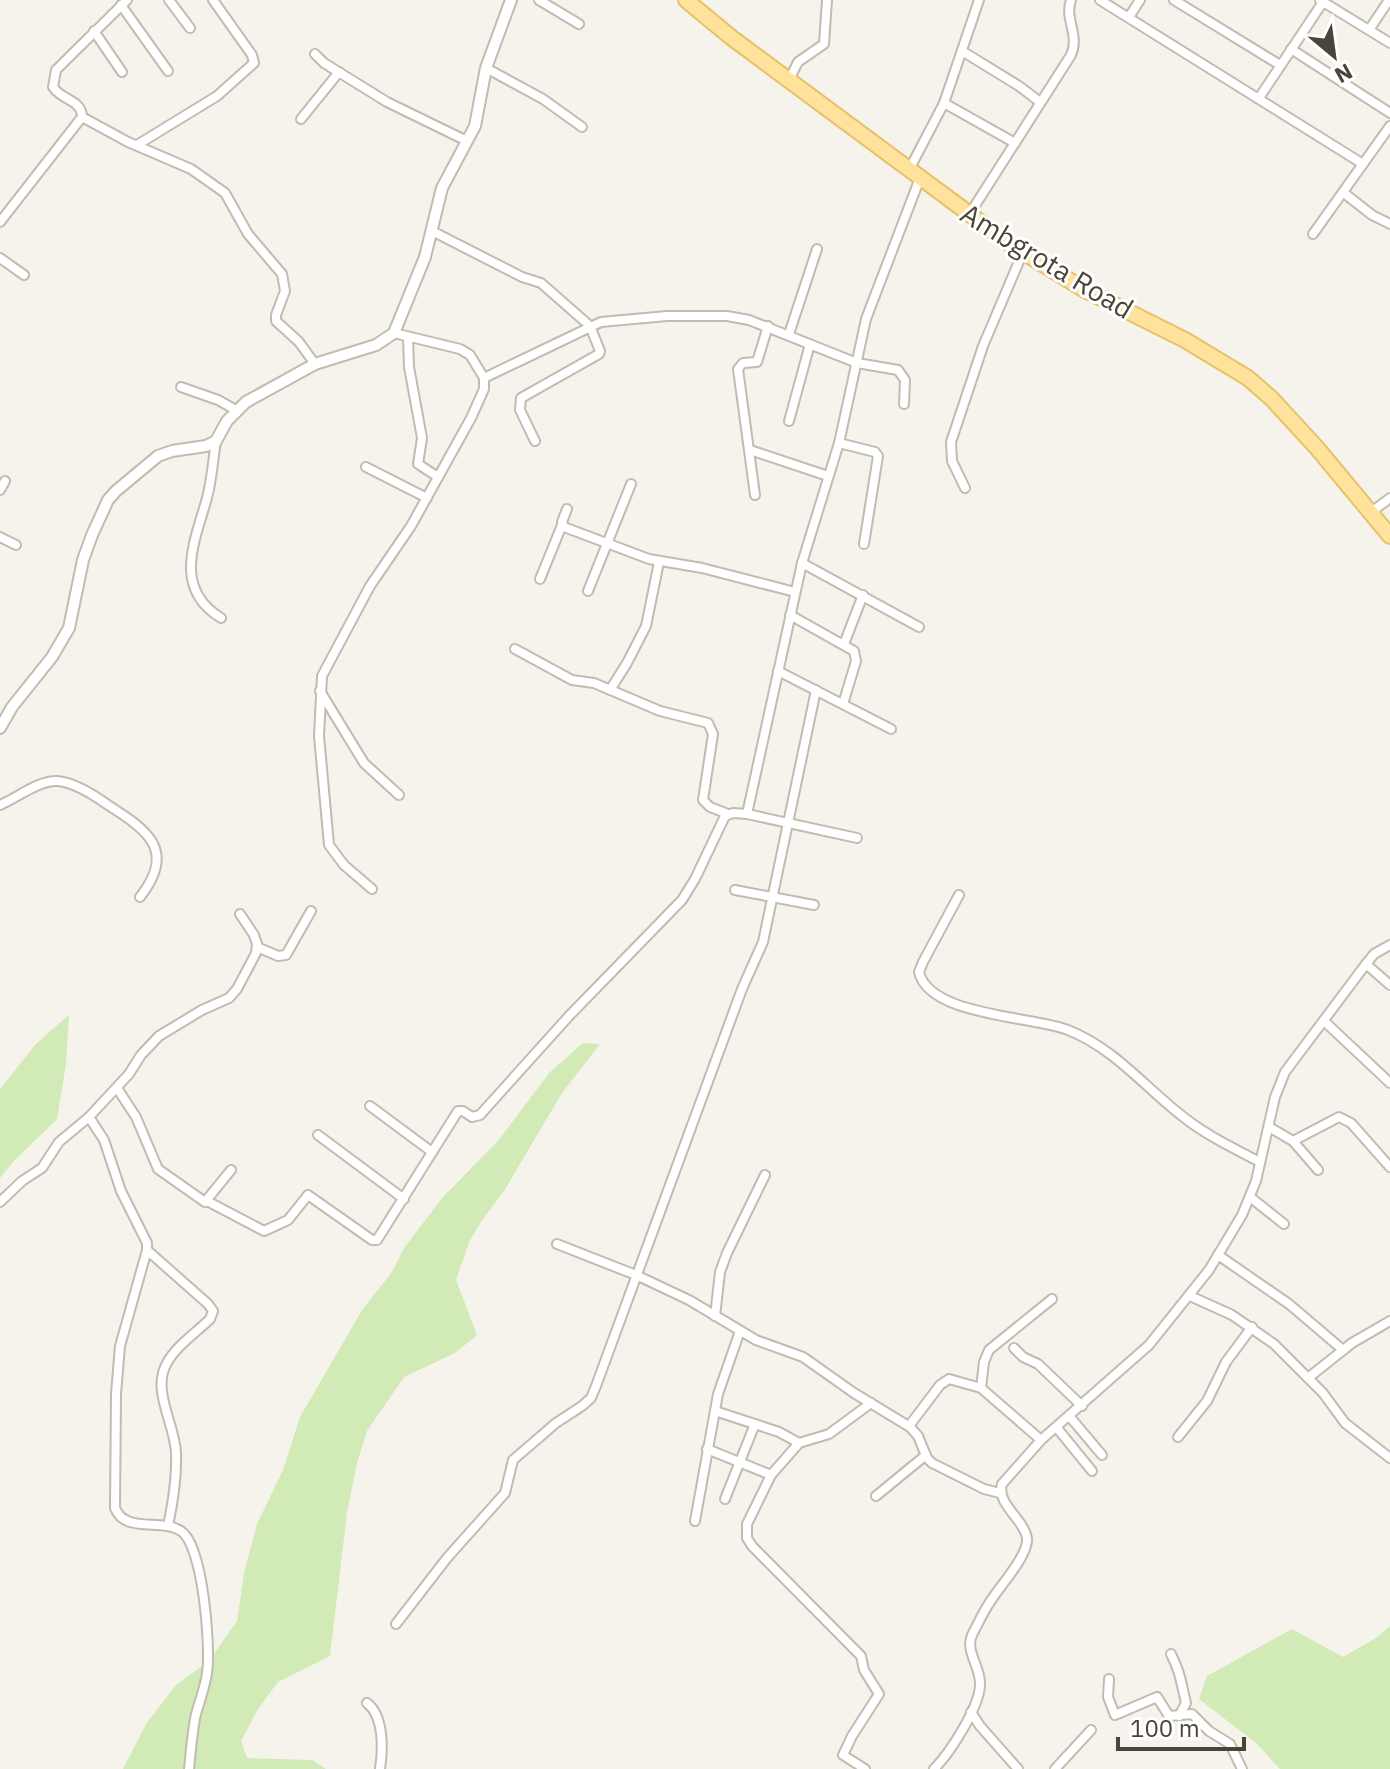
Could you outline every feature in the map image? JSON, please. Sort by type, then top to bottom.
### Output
[{"type":"main road","name":"Ambgrota Road","points":[[686,0],[968,215],[1023,252],[1085,290],[1185,340],[1248,378],[1317,448],[1390,536]]},
{"type":"street","points":[[169,0],[190,28]]},
{"type":"street","points":[[137,145],[217,96],[254,63],[252,55],[213,0]]},
{"type":"street","points":[[221,618],[200,601],[192,576],[193,542],[210,483],[216,441],[236,410],[315,364],[376,345],[394,333],[432,231],[442,188],[467,141],[479,110],[486,68],[511,0]]},
{"type":"street","points":[[539,0],[579,24]]},
{"type":"street","points":[[789,80],[794,66],[821,49],[826,39],[827,0]]},
{"type":"street","points":[[747,814],[795,592],[839,443],[866,319],[890,260],[914,174],[944,103],[979,0]]},
{"type":"street","points":[[968,215],[1075,46],[1076,38],[1068,9],[1071,0]]},
{"type":"street","points":[[1100,0],[1363,164]]},
{"type":"street","points":[[1129,17],[1140,0]]},
{"type":"street","points":[[1174,0],[1280,65]]},
{"type":"street","points":[[1369,30],[1389,0]]},
{"type":"street","points":[[1259,98],[1322,1],[1390,43]]},
{"type":"street","points":[[0,222],[82,117],[78,104],[57,92],[53,80],[64,60],[124,3],[168,71]]},
{"type":"street","points":[[94,31],[122,72]]},
{"type":"street","points":[[1291,49],[1390,113]]},
{"type":"street","points":[[962,51],[1040,102]]},
{"type":"street","points":[[315,54],[387,102],[467,141]]},
{"type":"street","points":[[486,68],[534,94],[582,127]]},
{"type":"street","points":[[301,119],[339,72]]},
{"type":"street","points":[[944,103],[1015,143]]},
{"type":"street","points":[[82,117],[191,169],[225,193],[248,234],[282,274],[285,291],[276,321],[299,342],[315,364]]},
{"type":"street","points":[[1313,234],[1390,126]]},
{"type":"street","points":[[1344,193],[1372,215],[1390,224]]},
{"type":"street","points":[[432,231],[522,277],[541,283],[590,326],[599,354],[521,398],[520,410],[535,441]]},
{"type":"street","points":[[789,334],[817,249]]},
{"type":"street","points":[[965,488],[952,461],[951,442],[983,346],[1023,252]]},
{"type":"street","points":[[0,258],[24,275]]},
{"type":"street","points":[[484,378],[590,326],[620,319],[727,316],[768,326],[857,363],[902,372],[905,380],[904,404]]},
{"type":"street","points":[[755,495],[739,366],[757,362],[768,326]]},
{"type":"street","points":[[372,889],[344,865],[329,845],[319,736],[320,690],[328,661],[370,586],[398,548],[480,402],[484,378],[470,355],[460,349],[394,333]]},
{"type":"street","points":[[408,337],[409,367],[422,438],[418,464],[438,477]]},
{"type":"street","points":[[789,421],[810,344]]},
{"type":"street","points":[[181,387],[236,410]]},
{"type":"street","points":[[0,728],[12,707],[52,657],[69,628],[83,560],[108,500],[158,456],[216,441]]},
{"type":"street","points":[[839,443],[875,452],[878,456],[864,544]]},
{"type":"street","points":[[750,450],[828,476]]},
{"type":"street","points":[[366,467],[427,498]]},
{"type":"street","points":[[0,490],[5,481]]},
{"type":"street","points":[[588,591],[631,484]]},
{"type":"street","points":[[1369,513],[1390,498]]},
{"type":"street","points":[[540,579],[567,509]]},
{"type":"street","points":[[562,525],[659,562],[702,568],[795,592]]},
{"type":"street","points":[[0,537],[16,545]]},
{"type":"street","points":[[610,690],[646,626],[659,562]]},
{"type":"street","points":[[802,563],[919,627]]},
{"type":"street","points":[[844,644],[863,595]]},
{"type":"street","points":[[790,615],[844,644],[857,655],[843,704]]},
{"type":"street","points":[[515,649],[572,680],[594,683],[660,711],[711,726],[713,734],[703,800],[710,807],[728,814],[747,814],[857,838]]},
{"type":"street","points":[[778,671],[891,729]]},
{"type":"street","points":[[320,690],[364,763],[399,795]]},
{"type":"street","points":[[396,1624],[447,1558],[502,1497],[513,1460],[591,1398],[742,989],[759,955],[816,690]]},
{"type":"street","points":[[0,805],[53,781],[76,787],[104,802],[141,827],[153,841],[155,874],[140,897]]},
{"type":"street","points":[[117,1088],[136,1117],[158,1169],[170,1180],[264,1231],[285,1224],[308,1195],[375,1241],[458,1111],[472,1117],[480,1115],[569,1016],[682,900],[728,814]]},
{"type":"street","points":[[735,890],[814,905]]},
{"type":"street","points":[[959,895],[919,972],[927,988],[961,1005],[993,1015],[1047,1023],[1096,1044],[1117,1058],[1186,1120],[1260,1162]]},
{"type":"street","points":[[257,947],[278,956],[286,955],[311,911]]},
{"type":"street","points":[[0,1202],[22,1181],[42,1168],[59,1142],[117,1088],[159,1036],[233,995],[257,947],[254,935],[240,914]]},
{"type":"street","points":[[1000,1493],[1002,1484],[1041,1440],[1149,1345],[1190,1296],[1237,1225],[1250,1197],[1275,1097],[1285,1072],[1366,964],[1389,948]]},
{"type":"street","points":[[1366,964],[1390,985]]},
{"type":"street","points":[[1324,1021],[1390,1083]]},
{"type":"street","points":[[370,1106],[432,1152]]},
{"type":"street","points":[[89,1117],[104,1140],[121,1191],[147,1243],[120,1346],[116,1394],[115,1508],[118,1516],[130,1523],[168,1526],[184,1533],[196,1556],[209,1651],[207,1674],[195,1717],[189,1769]]},
{"type":"street","points":[[1293,1141],[1339,1117],[1351,1123],[1390,1167]]},
{"type":"street","points":[[1269,1127],[1293,1141],[1318,1170]]},
{"type":"street","points":[[318,1135],[404,1199]]},
{"type":"street","points":[[207,1201],[231,1170]]},
{"type":"street","points":[[715,1316],[723,1263],[765,1175]]},
{"type":"street","points":[[1250,1197],[1284,1224]]},
{"type":"street","points":[[557,1244],[636,1275],[689,1300],[740,1331],[803,1357],[909,1426],[932,1463],[984,1489],[1000,1493],[1024,1531],[1026,1544],[1016,1565],[989,1602],[971,1639],[980,1685],[971,1712],[934,1769]]},
{"type":"street","points":[[147,1250],[213,1311],[210,1319],[173,1355],[164,1370],[163,1394],[176,1449],[175,1486],[168,1526]]},
{"type":"street","points":[[1218,1255],[1289,1304],[1343,1350]]},
{"type":"street","points":[[1190,1296],[1232,1315],[1274,1344],[1323,1393],[1345,1423],[1390,1458]]},
{"type":"street","points":[[981,1388],[984,1362],[989,1350],[1052,1299]]},
{"type":"street","points":[[1308,1378],[1343,1350],[1390,1321]]},
{"type":"street","points":[[1178,1437],[1207,1401],[1226,1362],[1252,1327]]},
{"type":"street","points":[[695,1521],[723,1375],[740,1331]]},
{"type":"street","points":[[1014,1348],[1023,1357],[1038,1364],[1082,1406]]},
{"type":"street","points":[[909,1426],[946,1380],[981,1388],[1041,1440]]},
{"type":"street","points":[[865,1769],[843,1755],[879,1694],[864,1670],[861,1656],[747,1538],[747,1524],[771,1475],[799,1443],[829,1434],[871,1403]]},
{"type":"street","points":[[715,1411],[779,1432],[799,1443]]},
{"type":"street","points":[[1070,1417],[1102,1455]]},
{"type":"street","points":[[725,1499],[755,1424]]},
{"type":"street","points":[[1057,1428],[1092,1471]]},
{"type":"street","points":[[707,1449],[771,1475]]},
{"type":"street","points":[[876,1496],[926,1455]]},
{"type":"street","points":[[1171,1654],[1183,1680],[1181,1691],[1186,1703],[1179,1716]]},
{"type":"street","points":[[1109,1679],[1108,1697],[1115,1715],[1154,1697],[1169,1716],[1196,1716],[1209,1731],[1226,1740],[1242,1769]]},
{"type":"street","points":[[367,1703],[375,1710],[380,1728],[380,1769]]},
{"type":"street","points":[[971,1712],[1018,1769]]},
{"type":"street","points":[[1055,1769],[1091,1730]]},
{"type":"street","points":[[941,1761],[950,1769]]},
{"type":"green space","points":[[69,1015],[66,1064],[57,1119],[0,1178],[0,1089],[36,1044]]},
{"type":"green space","points":[[583,1043],[600,1044],[562,1093],[504,1191],[470,1240],[456,1280],[477,1335],[455,1353],[404,1377],[367,1431],[347,1512],[330,1656],[278,1682],[258,1709],[241,1741],[247,1758],[312,1760],[326,1769],[123,1769],[146,1724],[176,1685],[209,1661],[237,1621],[244,1573],[257,1524],[283,1470],[300,1417],[362,1310],[443,1197],[498,1141],[550,1072]]},
{"type":"green space","points":[[1390,1626],[1390,1769],[1280,1769],[1256,1743],[1199,1699],[1207,1676],[1292,1629],[1343,1657]]}]
